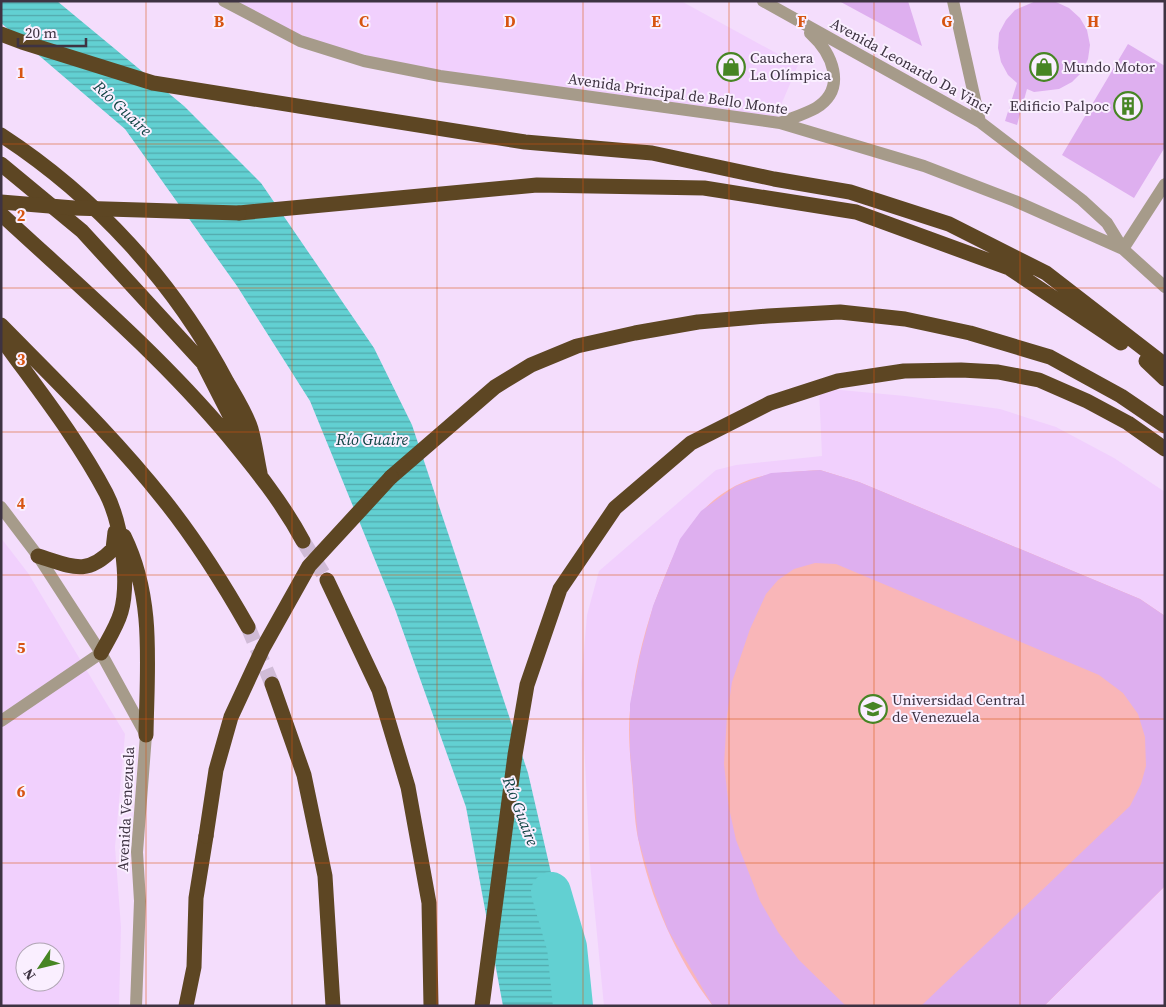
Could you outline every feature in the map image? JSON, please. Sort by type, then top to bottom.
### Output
[{"type":"highway","points":[[1,34],[153,83],[525,142],[652,153],[774,179],[850,192],[949,224],[1046,273],[1165,366]]},
{"type":"highway","points":[[1,135],[60,178],[89,202],[138,252],[157,276],[202,339],[251,427],[261,475]]},
{"type":"highway","points":[[1,164],[82,231],[202,363],[261,475]]},
{"type":"highway","points":[[1,202],[74,208],[239,213],[537,185],[704,188],[856,212],[1009,268],[1141,356],[1165,379]]},
{"type":"highway","points":[[1,214],[176,377],[261,475],[286,509],[303,540]]},
{"type":"highway","points":[[186,1006],[194,967],[196,898],[216,770],[231,717],[267,640],[309,566],[391,477],[496,387],[531,366],[577,346],[635,333],[698,322],[840,312],[905,319],[970,332],[1050,357],[1122,396],[1165,426]]},
{"type":"highway","points":[[1,325],[111,438],[164,500],[214,568],[248,627]]},
{"type":"highway","points":[[1,338],[73,440],[106,494],[115,518],[136,559],[148,623],[146,735]]},
{"type":"highway","points":[[482,1006],[515,755],[527,685],[560,589],[614,508],[691,443],[770,403],[838,381],[904,371],[961,370],[998,372],[1040,380],[1088,401],[1128,423],[1165,449]]},
{"type":"highway","points":[[38,556],[78,568],[97,564],[114,550],[115,518]]},
{"type":"highway","points":[[101,653],[121,612],[125,569],[115,518]]},
{"type":"highway","points":[[327,580],[379,690],[408,787],[429,903],[431,1006]]},
{"type":"highway","points":[[272,684],[304,775],[325,876],[333,1006]]},
{"type":"street","name":"Avenida Principal de Bello Monte","points":[[224,1],[300,41],[364,61],[440,76],[780,123],[972,183],[1123,249],[1165,286]]},
{"type":"street","name":"Avenida Leonardo Da Vinci","points":[[763,1],[980,122],[1082,200],[1107,223],[1123,249]]},
{"type":"street","points":[[953,1],[980,122]]},
{"type":"street","points":[[780,123],[817,107],[833,90],[835,79],[826,49],[797,21]]},
{"type":"street","points":[[1123,249],[1165,184]]},
{"type":"street","name":"Avenida Venezuela","points":[[1,507],[38,556],[101,653],[146,735],[137,852],[140,901],[136,1006]]},
{"type":"street","points":[[1,721],[101,653]]},
{"type":"shaded area","points":[[224,1],[681,1],[798,65],[773,124],[358,61]]},
{"type":"shaded area","name":"Universidad Central de Venezuela","points":[[819,388],[905,396],[1000,409],[1056,427],[1114,458],[1165,492],[1165,1006],[604,1006],[590,863],[581,683],[587,615],[599,571],[716,470],[736,465],[822,456]]},
{"type":"shaded area","name":"Universidad Central de Venezuela","points":[[820,470],[859,482],[1140,599],[1165,616],[1165,886],[1044,1006],[713,1006],[687,968],[657,905],[638,838],[629,721],[642,643],[667,570],[689,528],[708,505],[720,495],[745,481],[766,475]]},
{"type":"shaded area","points":[[1,538],[28,573],[125,734],[115,847],[121,927],[119,1006],[1,1006]]},
{"type":"water","points":[[1,1],[57,1],[184,106],[261,183],[374,348],[412,425],[528,773],[565,933],[570,1006],[503,1006],[466,807],[395,609],[310,401],[237,286],[125,129],[1,23]]},
{"type":"building","points":[[839,1],[908,1],[922,46]]},
{"type":"building","name":"Mundo Motor","points":[[1036,1],[1056,2],[1069,8],[1080,18],[1087,30],[1090,45],[1088,59],[1082,72],[1072,82],[1059,89],[1034,92],[1027,89],[1017,125],[1005,121],[1017,83],[1008,75],[1001,62],[998,48],[999,33],[1006,20],[1015,10]]},
{"type":"building","name":"Edificio Palpoc","points":[[1128,44],[1165,66],[1165,147],[1134,198],[1062,155]]},
{"type":"building","points":[[820,470],[859,482],[1140,599],[1165,616],[1165,886],[1044,1006],[921,1006],[1130,806],[1141,784],[1146,766],[1145,737],[1138,714],[1123,693],[1099,675],[836,564],[815,563],[794,569],[778,580],[766,594],[750,629],[732,682],[727,716],[724,764],[729,808],[736,840],[760,901],[778,932],[799,960],[846,1006],[713,1006],[668,930],[653,889],[638,838],[630,752],[630,704],[653,606],[680,539],[701,511],[736,486],[771,473]]},
{"type":"waterway","name":"Río Guaire","points":[[551,892],[567,947],[573,1006]]},
{"type":"tunnel","points":[[303,541],[327,580]]},
{"type":"tunnel","points":[[248,627],[272,684]]},
{"type":"place","name":"Cauchera La Olímpica","points":[[731,67]]},
{"type":"place","name":"Mundo Motor","points":[[1044,67]]},
{"type":"place","name":"Edificio Palpoc","points":[[1128,106]]},
{"type":"place","name":"Universidad Central de Venezuela","points":[[873,709]]}]
